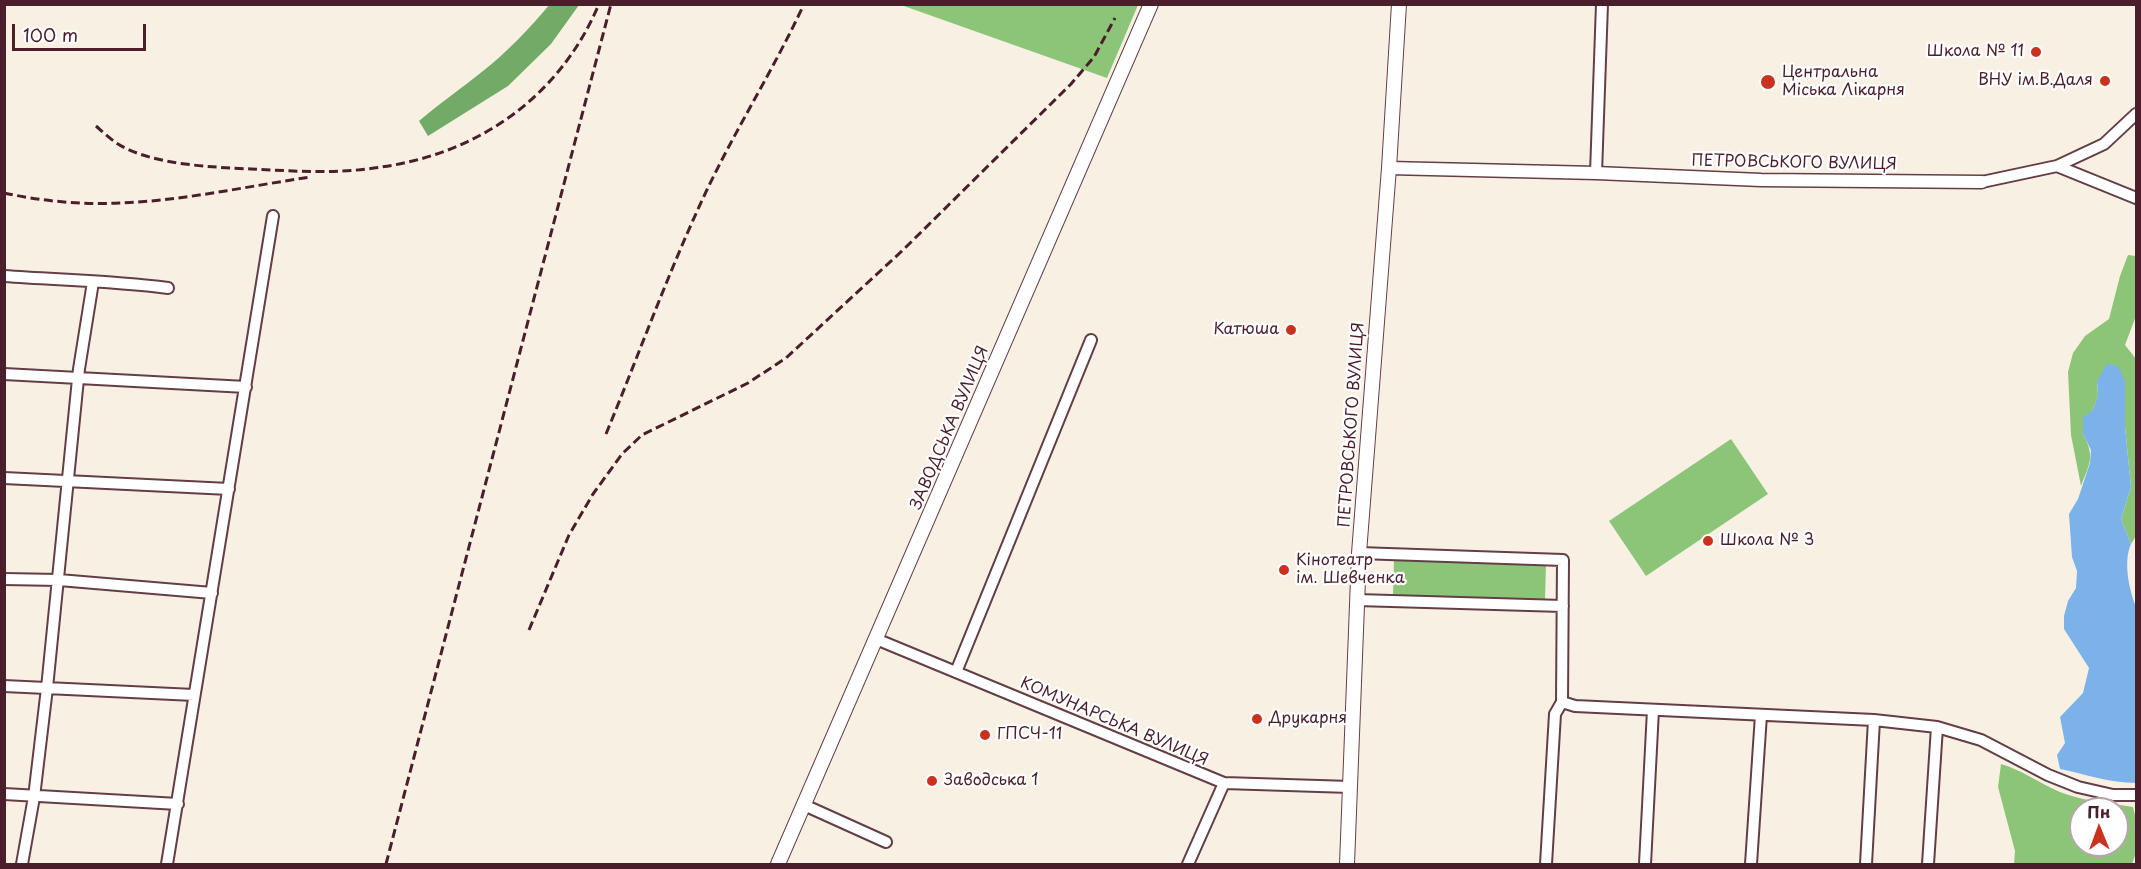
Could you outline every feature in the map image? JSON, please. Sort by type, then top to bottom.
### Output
[{"type":"main road","name":"ЗАВОДСЬКА ВУЛИЦЯ","points":[[778,864],[1151,4]]},
{"type":"main road","name":"ПЕТРОВСЬКОГО ВУЛИЦЯ","points":[[1347,864],[1359,554],[1389,168],[1399,4]]},
{"type":"street","points":[[1596,173],[1602,4]]},
{"type":"street","points":[[1982,182],[2057,166],[2104,144],[2136,114]]},
{"type":"street","points":[[2057,166],[2136,198]]},
{"type":"street","name":"ПЕТРОВСЬКОГО ВУЛИЦЯ","points":[[1389,168],[1761,180],[1982,182]]},
{"type":"street","points":[[167,864],[273,216]]},
{"type":"street","points":[[4,276],[126,282],[168,288]]},
{"type":"street","points":[[22,864],[34,797],[59,580],[78,377],[93,282]]},
{"type":"street","points":[[956,672],[1091,340]]},
{"type":"street","points":[[4,374],[246,387]]},
{"type":"street","points":[[4,478],[230,489]]},
{"type":"street","points":[[1359,554],[1563,560],[1562,702],[1555,714],[1546,864]]},
{"type":"street","points":[[4,579],[59,580],[212,593]]},
{"type":"street","points":[[1357,600],[1563,606]]},
{"type":"street","name":"КОМУНАРСЬКА ВУЛИЦЯ","points":[[876,639],[1224,783],[1350,787]]},
{"type":"street","points":[[4,686],[194,695]]},
{"type":"street","points":[[1562,702],[1575,706],[1874,720],[1937,727],[1981,740],[2078,788],[2113,795],[2136,795]]},
{"type":"street","points":[[1645,864],[1653,710]]},
{"type":"street","points":[[1751,864],[1761,715]]},
{"type":"street","points":[[1866,864],[1874,720]]},
{"type":"street","points":[[1928,864],[1937,727]]},
{"type":"street","points":[[1188,864],[1224,783]]},
{"type":"street","points":[[4,795],[177,804]]},
{"type":"street","points":[[804,805],[886,842]]},
{"type":"green space","points":[[550,4],[579,5],[551,44],[508,86],[428,136],[419,121],[501,56]]},
{"type":"green space","points":[[901,5],[1138,5],[1107,78]]},
{"type":"green space","points":[[2128,255],[2136,256],[2136,316],[2125,345],[2136,359],[2136,536],[2131,544],[2121,519],[2131,487],[2125,427],[2125,381],[2097,381],[2098,396],[2083,434],[2089,448],[2090,460],[2081,486],[2071,435],[2068,372],[2073,353],[2085,336],[2109,319]]},
{"type":"green space","points":[[1731,439],[1768,494],[1646,576],[1609,521]]},
{"type":"green space","points":[[1394,559],[1546,564],[1545,600],[1393,595]]},
{"type":"green space","points":[[2001,764],[2074,797],[2069,797],[2069,857],[2129,857],[2129,806],[2133,807],[2137,836],[2132,864],[2014,864],[2015,851],[1998,787]]},
{"type":"water","points":[[2107,364],[2118,366],[2125,381],[2125,427],[2131,487],[2121,519],[2131,544],[2127,559],[2128,576],[2136,607],[2136,783],[2107,780],[2060,769],[2057,755],[2065,743],[2060,717],[2083,693],[2089,668],[2064,629],[2064,616],[2068,601],[2076,588],[2077,571],[2072,557],[2069,514],[2078,499],[2090,463],[2091,450],[2083,434],[2083,417],[2092,411],[2098,396],[2097,381]]},
{"type":"railway","points":[[96,126],[115,142],[132,151],[182,164],[282,171],[328,171],[359,170],[411,161],[446,151],[479,136],[509,117],[537,94],[561,68],[582,38],[599,4]]},
{"type":"railway","points":[[386,864],[611,4]]},
{"type":"railway","points":[[606,434],[691,224],[729,146],[804,4]]},
{"type":"railway","points":[[529,630],[569,535],[593,494],[622,454],[642,435],[748,383],[786,358],[903,250],[1071,84],[1094,57],[1115,18]]},
{"type":"railway","points":[[4,193],[62,202],[143,202],[311,177]]},
{"type":"place","name":"Школа № 11","points":[[2036,52]]},
{"type":"place","name":"ВНУ ім.В.Даля","points":[[2105,81]]},
{"type":"place","name":"Центральна Міська Лікарня","points":[[1768,82]]},
{"type":"place","name":"Катюша","points":[[1291,330]]},
{"type":"place","name":"Школа № 3","points":[[1708,541]]},
{"type":"place","name":"Кінотеатр ім. Шевченка","points":[[1284,570]]},
{"type":"place","name":"Друкарня","points":[[1257,719]]},
{"type":"place","name":"ГПСЧ-11","points":[[985,735]]},
{"type":"place","name":"Заводська 1","points":[[932,781]]}]
